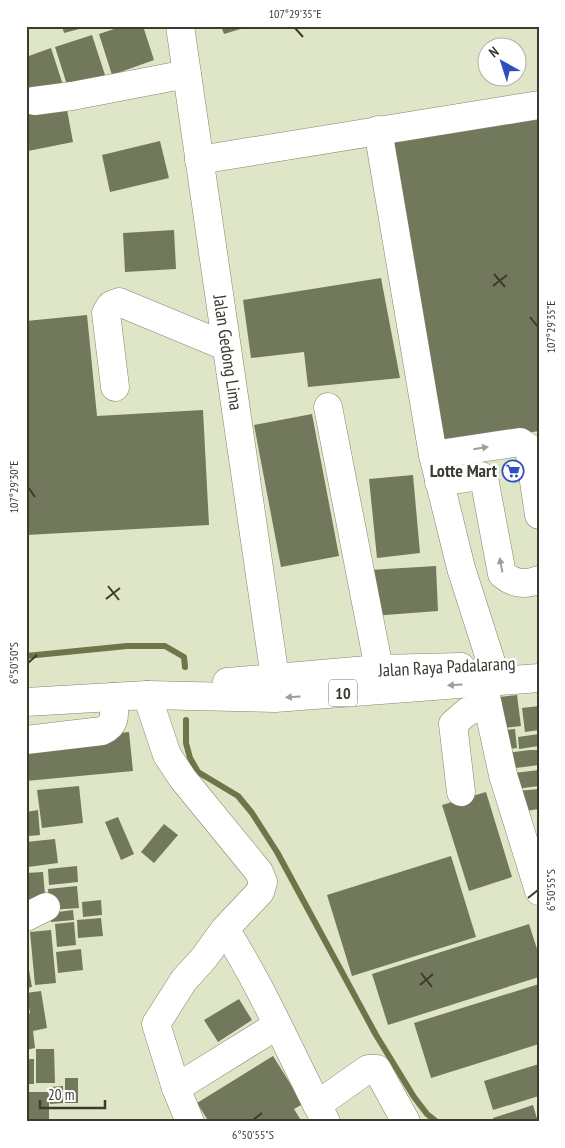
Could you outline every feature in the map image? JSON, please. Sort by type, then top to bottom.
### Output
[{"type":"main road","name":"Jalan Gedong Lima","points":[[180,26],[225,346],[275,678]]},
{"type":"main road","points":[[34,100],[72,96],[187,74]]},
{"type":"main road","points":[[199,160],[539,105]]},
{"type":"main road","points":[[378,130],[433,455],[488,685],[503,775],[539,890]]},
{"type":"main road","points":[[115,387],[106,312],[111,306],[119,302],[225,346]]},
{"type":"main road","points":[[328,407],[379,670]]},
{"type":"main road","points":[[433,455],[520,442],[525,443],[529,448],[539,515]]},
{"type":"main road","points":[[439,482],[481,476],[484,478],[502,574],[519,584],[528,584],[539,580]]},
{"type":"main road","name":"Jalan Raya Padalarang","points":[[147,695],[214,684],[379,670],[488,685],[539,662]]},
{"type":"main road","name":"Jalan Raya Padalarang","points":[[26,702],[147,695],[275,698],[488,685],[539,678]]},
{"type":"main road","points":[[461,792],[453,724],[488,685]]},
{"type":"main road","points":[[147,695],[167,755],[183,779],[258,872],[263,882],[260,892],[225,929],[204,958],[184,980],[156,1024],[176,1088],[190,1122]]},
{"type":"main road","points":[[26,740],[102,731],[109,728],[114,718],[113,697]]},
{"type":"main road","points":[[225,929],[249,967],[276,1026],[321,1113],[368,1069],[377,1069],[406,1122]]},
{"type":"main road","points":[[176,1088],[276,1026]]},
{"type":"building","points":[[62,26],[87,26],[87,27],[64,33]]},
{"type":"building","points":[[123,26],[143,26],[154,60],[112,75],[99,34]]},
{"type":"building","points":[[221,26],[247,26],[247,27],[224,34]]},
{"type":"building","points":[[92,35],[105,75],[68,88],[55,47]]},
{"type":"building","points":[[51,48],[63,85],[26,97],[26,57]]},
{"type":"building","points":[[65,99],[73,142],[28,151],[26,106]]},
{"type":"building","points":[[539,118],[539,431],[439,447],[392,141]]},
{"type":"building","points":[[160,141],[169,178],[110,192],[102,155]]},
{"type":"building","points":[[174,230],[176,269],[125,272],[123,233]]},
{"type":"building","points":[[381,278],[400,378],[308,387],[304,352],[251,358],[243,300]]},
{"type":"building","points":[[87,315],[97,416],[203,410],[209,525],[26,535],[26,464],[29,464],[26,423],[26,321]]},
{"type":"building","points":[[312,414],[339,556],[281,567],[254,425]]},
{"type":"building","points":[[413,475],[420,553],[377,558],[369,479]]},
{"type":"building","points":[[436,566],[438,611],[372,616],[369,570]]},
{"type":"building","points":[[517,695],[521,726],[495,729],[491,698]]},
{"type":"building","points":[[539,706],[539,730],[525,732],[522,708]]},
{"type":"building","points":[[515,729],[517,748],[499,750],[497,731]]},
{"type":"building","points":[[129,732],[133,771],[26,781],[26,742]]},
{"type":"building","points":[[539,734],[539,746],[519,749],[518,737]]},
{"type":"building","points":[[539,750],[539,765],[507,769],[505,753]]},
{"type":"building","points":[[539,770],[539,786],[516,789],[514,773]]},
{"type":"building","points":[[79,786],[83,823],[42,828],[37,790]]},
{"type":"building","points":[[539,789],[539,809],[519,812],[517,791]]},
{"type":"building","points":[[486,792],[512,877],[469,891],[442,805]]},
{"type":"building","points":[[38,810],[40,835],[29,836],[26,812]]},
{"type":"building","points":[[118,817],[134,854],[121,860],[105,822]]},
{"type":"building","points":[[164,824],[178,835],[154,863],[141,852]]},
{"type":"building","points":[[55,839],[58,863],[28,867],[26,842]]},
{"type":"building","points":[[451,856],[476,937],[352,976],[327,895]]},
{"type":"building","points":[[77,866],[78,882],[49,885],[48,869]]},
{"type":"building","points":[[43,872],[46,907],[26,909],[26,873]]},
{"type":"building","points":[[77,886],[79,908],[50,910],[48,889]]},
{"type":"building","points":[[101,900],[102,915],[83,917],[82,902]]},
{"type":"building","points":[[73,910],[74,920],[51,922],[50,913]]},
{"type":"building","points":[[101,918],[103,936],[78,938],[77,920]]},
{"type":"building","points":[[74,922],[76,945],[57,947],[55,924]]},
{"type":"building","points":[[529,924],[539,955],[539,977],[388,1025],[372,974]]},
{"type":"building","points":[[51,930],[56,983],[35,985],[30,932]]},
{"type":"building","points":[[81,949],[83,970],[58,973],[56,952]]},
{"type":"building","points":[[28,964],[32,987],[26,988],[26,965]]},
{"type":"building","points":[[539,984],[539,1044],[431,1078],[414,1023]]},
{"type":"building","points":[[41,991],[47,1028],[33,1031],[35,1048],[26,1050],[26,1014],[30,1013],[26,993]]},
{"type":"building","points":[[239,999],[252,1020],[218,1042],[204,1020]]},
{"type":"building","points":[[36,1049],[54,1049],[55,1083],[36,1083]]},
{"type":"building","points":[[273,1056],[303,1104],[294,1109],[302,1122],[209,1122],[197,1103]]},
{"type":"building","points":[[26,1059],[34,1059],[34,1084],[26,1084]]},
{"type":"building","points":[[539,1064],[539,1096],[493,1110],[484,1081]]},
{"type":"building","points":[[65,1078],[78,1078],[78,1103],[65,1103]]},
{"type":"building","points":[[63,1086],[63,1103],[50,1104],[50,1087]]},
{"type":"building","points":[[26,1092],[49,1092],[49,1122],[26,1122]]},
{"type":"building","points":[[533,1105],[538,1122],[494,1122],[493,1118]]},
{"type":"waterway","points":[[26,656],[127,646],[165,646],[184,657],[185,667]]},
{"type":"waterway","points":[[186,720],[186,743],[190,758],[198,772],[238,796],[252,813],[277,852],[376,1035],[414,1097],[427,1114],[437,1122]]},
{"type":"place","name":"Lotte Mart","points":[[513,471]]}]
